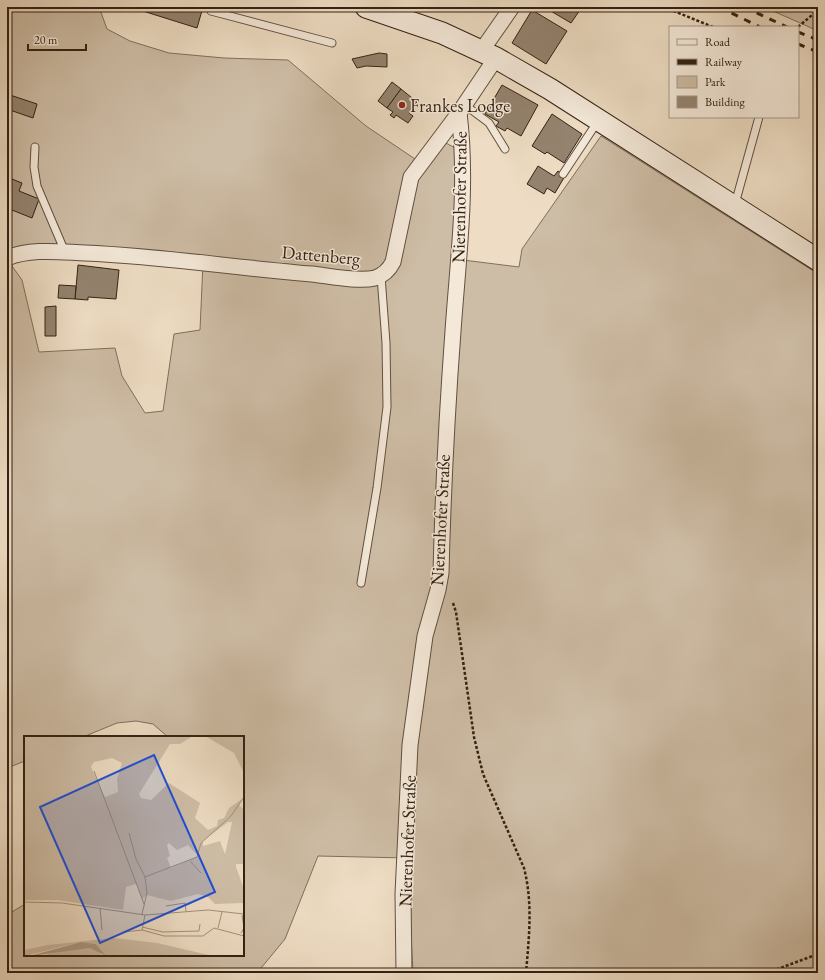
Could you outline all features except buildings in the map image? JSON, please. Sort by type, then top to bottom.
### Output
[{"type":"main road","points":[[366,7],[442,33],[489,54],[735,206],[818,260]]},
{"type":"street","points":[[489,54],[512,7]]},
{"type":"street","name":"Dattenberg","points":[[7,258],[33,252],[65,252],[166,258],[295,273],[356,278],[381,276],[390,268],[393,262],[411,177],[462,109],[489,54]]},
{"type":"street","name":"Nierenhofer Straße","points":[[404,973],[404,894],[410,745],[424,636],[438,590],[441,572],[444,447],[462,202],[462,109]]},
{"type":"lane","points":[[212,7],[211,11],[332,43]]},
{"type":"lane","points":[[462,109],[489,122],[505,149]]},
{"type":"lane","points":[[735,206],[759,118]]},
{"type":"lane","points":[[563,174],[598,121]]},
{"type":"lane","points":[[35,147],[34,167],[37,186],[65,252]]},
{"type":"lane","points":[[361,583],[377,488],[387,407],[386,343],[381,276]]},
{"type":"path","points":[[664,7],[711,26]]},
{"type":"path","points":[[799,27],[818,10]]},
{"type":"path","points":[[438,590],[447,595],[456,612],[474,738],[483,774],[524,868],[528,884],[530,904],[526,973]]},
{"type":"path","points":[[767,973],[818,954]]},
{"type":"green space","points":[[7,7],[99,7],[107,29],[130,41],[169,53],[224,58],[288,60],[366,126],[418,161],[409,187],[446,143],[459,150],[455,259],[519,267],[522,249],[601,136],[818,274],[818,973],[413,973],[407,858],[318,856],[285,939],[257,973],[7,973],[7,915],[24,905],[24,956],[244,956],[244,736],[167,736],[153,724],[136,721],[117,723],[85,736],[24,736],[24,761],[7,768],[7,259],[22,280],[39,352],[115,348],[122,376],[145,413],[163,411],[174,334],[200,330],[203,263],[165,258],[7,258]]},
{"type":"green space","points":[[764,7],[818,7],[818,31]]},
{"type":"railway","points":[[719,7],[758,26]]},
{"type":"railway","points":[[744,7],[785,26]]},
{"type":"railway","points":[[799,32],[818,40]]},
{"type":"railway","points":[[799,44],[818,52]]},
{"type":"place","name":"Frankes Lodge","points":[[402,105]]}]
